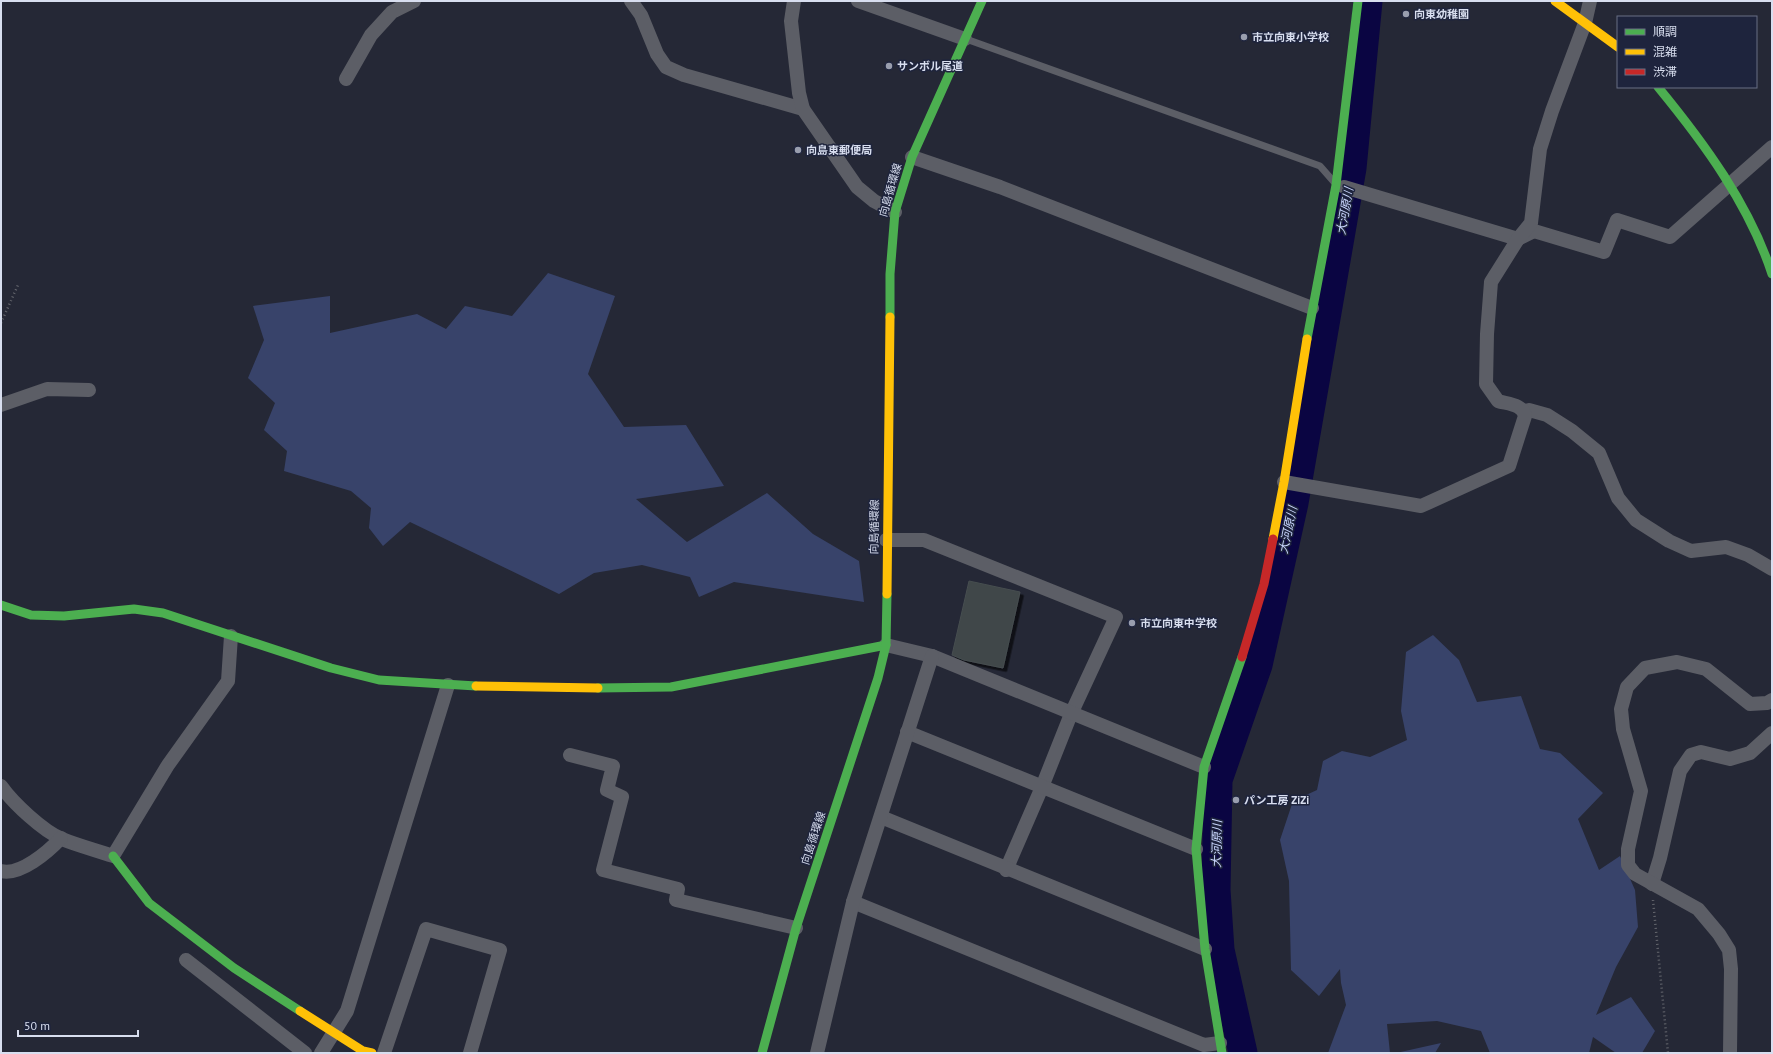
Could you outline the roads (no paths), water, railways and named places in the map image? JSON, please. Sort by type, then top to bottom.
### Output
[{"type":"street","points":[[346,79],[371,35],[392,12],[414,1]]},
{"type":"street","points":[[631,1],[641,15],[657,54],[666,67],[684,75],[803,109]]},
{"type":"street","points":[[794,1],[791,21],[799,93],[803,109],[857,187],[874,201],[895,212]]},
{"type":"street","points":[[858,1],[966,39]]},
{"type":"street","name":"向島循環線","points":[[762,1053],[796,928],[878,678],[886,645],[890,274],[895,212],[912,157],[982,1]]},
{"type":"street","points":[[853,902],[1204,1045],[1221,1048],[1205,949],[1196,848],[1204,767],[1238,675],[1264,584],[1284,482],[1312,308],[1346,187],[1358,1]]},
{"type":"street","points":[[1555,1],[1617,46]]},
{"type":"street","points":[[1284,482],[1421,506],[1509,466],[1525,416],[1521,408],[1498,401],[1486,384],[1487,334],[1491,282],[1518,239],[1531,223],[1540,149],[1552,111],[1586,23],[1590,1]]},
{"type":"street","points":[[1659,88],[1694,130],[1731,184],[1752,226],[1772,274]]},
{"type":"street","points":[[1346,187],[1518,239],[1534,231],[1604,252],[1617,220],[1670,237],[1731,184],[1744,170],[1772,147]]},
{"type":"street","points":[[912,157],[1000,187],[1312,308]]},
{"type":"street","points":[[1,405],[47,389],[89,390]]},
{"type":"street","points":[[1524,412],[1529,410],[1547,415],[1572,431],[1600,453],[1618,498],[1636,520],[1669,541],[1691,550],[1726,547],[1748,554],[1772,569]]},
{"type":"street","points":[[886,540],[924,540],[1116,617],[1071,714],[1042,787],[1006,870]]},
{"type":"street","points":[[1,604],[31,615],[64,616],[134,609],[163,613],[331,668],[379,680],[448,685],[573,688],[671,686],[886,645],[932,656],[1204,767]]},
{"type":"street","points":[[113,856],[168,765],[228,681],[231,636]]},
{"type":"street","points":[[817,1053],[853,902],[932,656]]},
{"type":"street","points":[[1730,1053],[1732,969],[1729,950],[1719,934],[1698,909],[1635,874],[1628,865],[1628,849],[1641,791],[1623,729],[1621,709],[1627,687],[1645,668],[1677,662],[1706,669],[1750,704],[1767,703],[1772,700]]},
{"type":"street","points":[[320,1053],[335,1032],[347,1011],[448,685]]},
{"type":"street","points":[[907,732],[1196,848]]},
{"type":"street","points":[[1652,884],[1660,858],[1680,772],[1691,755],[1701,752],[1730,759],[1750,753],[1772,733]]},
{"type":"street","points":[[570,755],[613,766],[607,790],[622,797],[603,870],[678,889],[676,900],[796,928]]},
{"type":"street","points":[[1,786],[10,798],[38,823],[61,838],[113,856],[149,903],[234,968],[363,1050],[372,1053]]},
{"type":"street","points":[[880,818],[1205,949]]},
{"type":"street","points":[[1,871],[5,872],[20,870],[52,847],[61,838]]},
{"type":"street","points":[[384,1053],[426,929],[500,950],[470,1053]]},
{"type":"street","points":[[186,960],[305,1053]]},
{"type":"lane","points":[[966,39],[1320,166],[1346,187]]},
{"type":"waterway","name":"大河原川","points":[[1243,1053],[1220,950],[1216,890],[1218,780],[1258,665],[1294,503],[1352,168],[1368,1]]},
{"type":"place","name":"向東幼稚園","points":[[1406,14]]},
{"type":"place","name":"市立向東小学校","points":[[1244,37]]},
{"type":"place","name":"サンボル尾道","points":[[889,66]]},
{"type":"place","name":"向島東郵便局","points":[[798,150]]},
{"type":"place","name":"市立向東中学校","points":[[1132,623]]},
{"type":"place","name":"パン工房 ZiZi","points":[[1236,800]]}]
